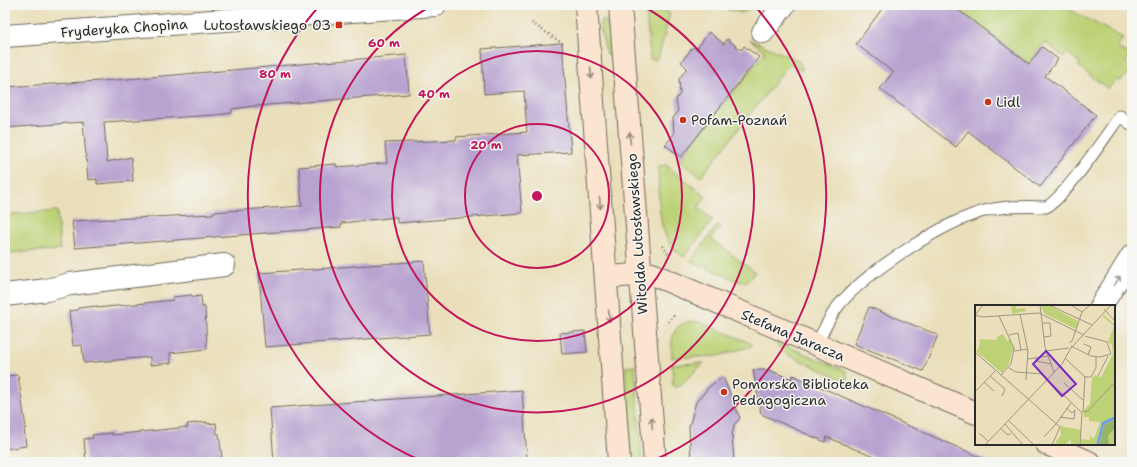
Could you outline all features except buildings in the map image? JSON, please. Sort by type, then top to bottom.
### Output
[{"type":"main road","points":[[586,5],[619,462]]},
{"type":"main road","name":"Witolda Lutosławskiego","points":[[620,5],[655,462]]},
{"type":"main road","name":"Stefana Jaracza","points":[[606,277],[652,274],[975,413]]},
{"type":"main road","points":[[1049,445],[1089,462]]},
{"type":"street","name":"Fryderyka Chopina","points":[[5,36],[435,5]]},
{"type":"street","points":[[763,32],[784,5]]},
{"type":"street","points":[[1102,305],[1132,256]]},
{"type":"street","points":[[5,295],[47,290],[70,284],[224,266]]},
{"type":"lane","points":[[816,345],[839,305],[849,293],[877,271],[928,237],[960,220],[987,210],[1010,206],[1050,205],[1067,187],[1120,116],[1132,125]]},
{"type":"path","points":[[532,23],[570,48]]},
{"type":"green space","points":[[714,5],[758,5],[742,13],[713,6]]},
{"type":"green space","points":[[952,5],[1061,5],[1123,38],[1117,48],[1130,54],[1125,63],[1132,67],[1132,75],[1128,73],[1120,82],[1116,79],[1108,89],[1078,66],[1080,63],[1068,53],[1064,57],[1045,42],[1029,64]]},
{"type":"green space","points":[[653,8],[670,13],[659,56],[655,60],[650,59],[646,12]]},
{"type":"green space","points":[[602,20],[606,21],[611,33],[612,57],[607,55],[601,33],[600,23]]},
{"type":"green space","points":[[750,40],[798,60],[802,67],[802,71],[790,63],[701,177],[679,160],[765,52]]},
{"type":"green space","points":[[666,165],[706,197],[698,208],[713,220],[684,257],[674,249],[668,240],[663,229],[660,216],[658,166]]},
{"type":"green space","points":[[57,211],[60,250],[5,253],[5,215]]},
{"type":"green space","points":[[718,224],[721,226],[711,239],[755,272],[748,281],[740,282],[691,261]]},
{"type":"green space","points":[[686,322],[701,322],[750,343],[752,346],[718,356],[672,358],[672,338],[674,333]]},
{"type":"green space","points":[[772,340],[846,371],[848,382],[788,355]]},
{"type":"green space","points":[[704,363],[678,387],[676,388],[673,386],[672,364]]},
{"type":"green space","points":[[635,366],[642,462],[632,462],[625,367]]},
{"type":"place","name":"Lutosławskiego 03","points":[[339,25]]},
{"type":"place","name":"Lidl","points":[[988,102]]},
{"type":"place","name":"Pofam-Poznań","points":[[683,120]]},
{"type":"place","name":"Pomorska Biblioteka Pedagogiczna","points":[[724,392]]}]
